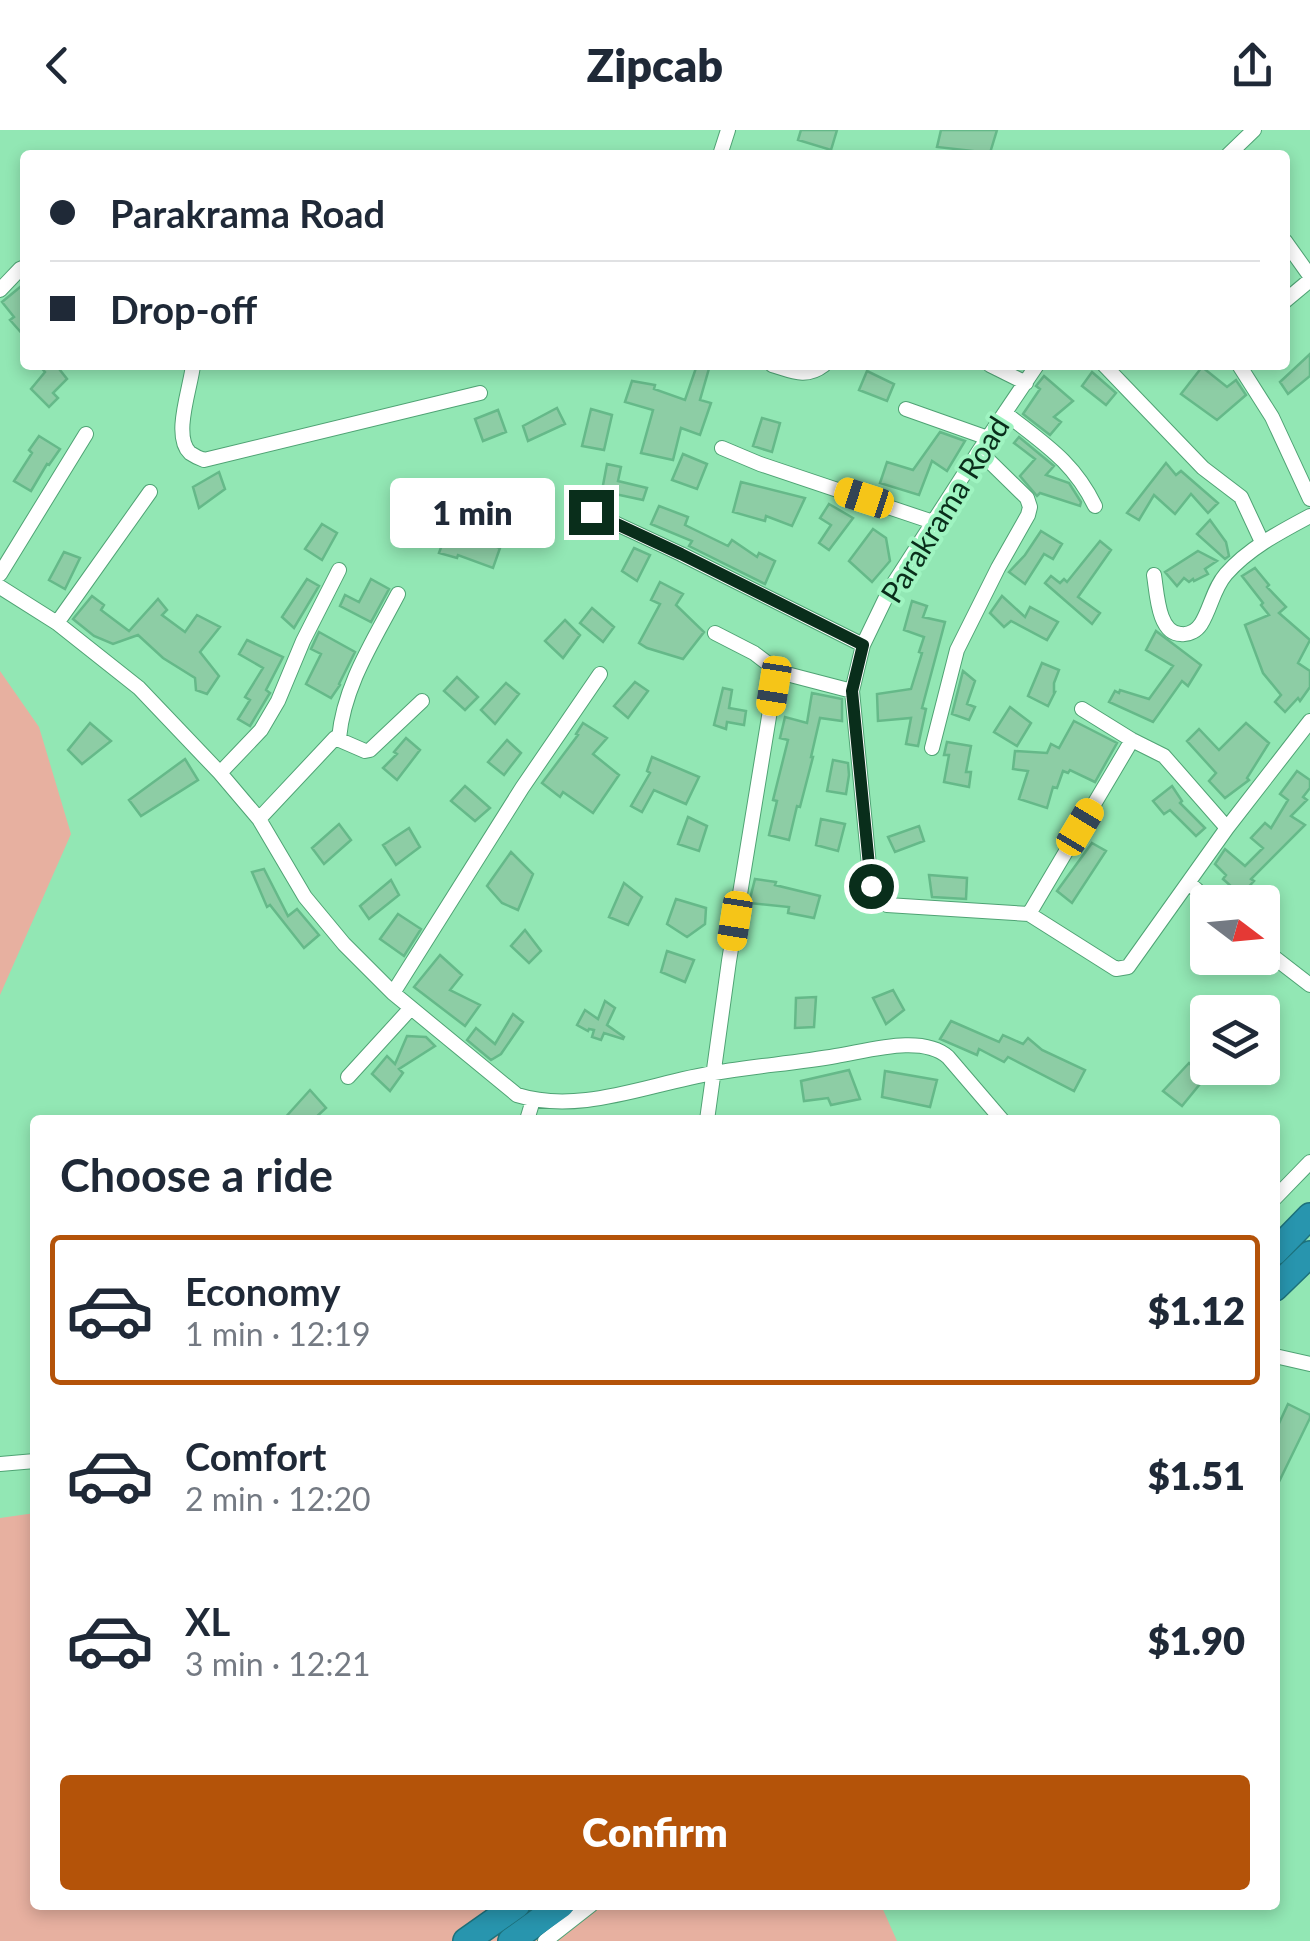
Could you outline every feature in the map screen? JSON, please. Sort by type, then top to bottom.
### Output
[{"type":"highway","points":[[1280,1247],[1310,1216]]},
{"type":"highway","points":[[1280,1283],[1310,1254]]},
{"type":"highway","points":[[466,1941],[510,1910]]},
{"type":"highway","points":[[511,1941],[554,1910]]},
{"type":"street","points":[[1233,150],[1254,130]]},
{"type":"street","points":[[1290,249],[1310,278],[1290,296]]},
{"type":"street","points":[[0,290],[20,272]]},
{"type":"street","points":[[193,370],[182,423],[183,442],[191,454],[204,460],[480,392]]},
{"type":"street","points":[[788,370],[801,374],[818,370]]},
{"type":"street","points":[[1000,370],[1026,383]]},
{"type":"street","name":"Parakrama Road","points":[[1028,914],[886,905],[877,898],[871,886],[852,691],[863,645],[890,589],[1034,370]]},
{"type":"street","points":[[1109,370],[1203,468],[1240,497],[1262,542]]},
{"type":"street","points":[[1242,370],[1272,417],[1310,499]]},
{"type":"street","points":[[906,408],[983,444],[1030,507],[957,650],[932,748]]},
{"type":"street","points":[[1005,413],[1067,462],[1084,482],[1096,506]]},
{"type":"street","points":[[0,574],[86,434]]},
{"type":"street","points":[[722,448],[933,522]]},
{"type":"street","points":[[56,623],[150,492]]},
{"type":"street","points":[[591,512],[863,645]]},
{"type":"street","points":[[1154,576],[1168,630],[1178,635],[1192,633],[1226,574],[1262,542],[1310,516]]},
{"type":"street","points":[[220,773],[261,730],[278,702],[303,640],[339,570]]},
{"type":"street","points":[[0,587],[56,623],[139,688],[258,819],[306,897],[344,944],[393,993],[517,1096],[576,1102],[712,1073],[894,1046],[929,1046],[948,1056],[998,1115]]},
{"type":"street","points":[[338,738],[351,684],[398,594]]},
{"type":"street","points":[[715,634],[779,672],[852,691]]},
{"type":"street","points":[[707,1115],[779,672]]},
{"type":"street","points":[[393,993],[522,788],[600,674]]},
{"type":"street","points":[[338,738],[370,750],[422,701]]},
{"type":"street","points":[[1082,709],[1164,756],[1227,828]]},
{"type":"street","points":[[1132,740],[1028,914],[1116,968],[1128,967],[1227,828],[1310,721]]},
{"type":"street","points":[[258,819],[338,738]]},
{"type":"street","points":[[1280,962],[1310,985]]},
{"type":"street","points":[[348,1077],[411,1008]]},
{"type":"street","points":[[529,1115],[533,1100]]},
{"type":"street","points":[[1280,1193],[1310,1162]]},
{"type":"street","points":[[1280,1357],[1310,1364]]},
{"type":"street","points":[[0,1464],[30,1461]]},
{"type":"street","points":[[545,1941],[585,1910]]},
{"type":"shaded area","points":[[0,671],[39,727],[71,834],[0,995]]},
{"type":"shaded area","points":[[30,1514],[30,1910],[883,1910],[897,1941],[0,1941],[0,1518]]},
{"type":"building","points":[[801,130],[837,130],[831,150],[798,140]]},
{"type":"building","points":[[941,130],[997,130],[991,150],[937,147]]},
{"type":"building","points":[[20,287],[20,331],[10,320],[14,317],[2,302]]},
{"type":"building","points":[[1310,354],[1310,376],[1288,394],[1280,382]]},
{"type":"building","points":[[60,370],[67,379],[53,393],[58,398],[49,407],[31,389],[45,372]]},
{"type":"building","points":[[695,370],[709,370],[700,400],[711,403],[700,435],[681,428],[673,460],[641,453],[653,410],[625,402],[632,381],[655,385],[654,389],[685,400]]},
{"type":"building","points":[[1200,370],[1206,370],[1227,387],[1236,380],[1246,395],[1217,420],[1181,394]]},
{"type":"building","points":[[867,371],[894,384],[887,401],[859,390]]},
{"type":"building","points":[[1092,372],[1116,393],[1106,405],[1082,386]]},
{"type":"building","points":[[1044,376],[1073,401],[1054,417],[1061,422],[1050,435],[1023,414]]},
{"type":"building","points":[[557,408],[565,424],[528,441],[523,426]]},
{"type":"building","points":[[591,409],[612,415],[604,450],[582,446]]},
{"type":"building","points":[[498,410],[506,432],[483,441],[475,419]]},
{"type":"building","points":[[762,418],[780,423],[772,452],[753,446]]},
{"type":"building","points":[[940,432],[965,441],[947,471],[932,461],[919,495],[880,483],[887,462],[913,470]]},
{"type":"building","points":[[39,436],[60,449],[31,491],[14,481]]},
{"type":"building","points":[[1019,437],[1054,466],[1046,475],[1069,483],[1080,506],[1040,493],[1037,496],[1020,476],[1035,459],[1014,443]]},
{"type":"building","points":[[683,454],[707,464],[697,489],[672,480]]},
{"type":"building","points":[[1166,463],[1176,475],[1181,471],[1218,503],[1208,513],[1191,494],[1175,514],[1154,495],[1139,520],[1127,513]]},
{"type":"building","points":[[607,464],[621,467],[618,481],[647,488],[643,500],[615,494],[614,502],[600,501]]},
{"type":"building","points":[[219,472],[225,489],[199,508],[193,487]]},
{"type":"building","points":[[741,482],[805,498],[792,526],[766,516],[765,521],[733,512]]},
{"type":"building","points":[[829,504],[853,518],[829,550],[819,543],[831,525],[820,518]]},
{"type":"building","points":[[659,506],[688,517],[685,525],[728,546],[732,540],[757,557],[759,553],[775,561],[765,584],[689,546],[692,541],[651,524]]},
{"type":"building","points":[[452,517],[468,523],[464,535],[500,548],[493,568],[458,555],[457,558],[439,553]]},
{"type":"building","points":[[1210,520],[1226,542],[1229,556],[1225,559],[1197,534]]},
{"type":"building","points":[[322,524],[337,533],[322,560],[305,549]]},
{"type":"building","points":[[873,529],[886,538],[890,561],[872,582],[849,561]]},
{"type":"building","points":[[1041,531],[1062,544],[1053,559],[1044,554],[1025,584],[1009,572]]},
{"type":"building","points":[[1100,541],[1111,550],[1078,597],[1100,613],[1092,624],[1045,583],[1051,576],[1060,583],[1064,579],[1067,582]]},
{"type":"building","points":[[634,548],[650,555],[637,581],[622,571]]},
{"type":"building","points":[[1198,551],[1217,561],[1205,569],[1208,574],[1189,582],[1184,578],[1177,586],[1165,572]]},
{"type":"building","points":[[64,552],[80,558],[65,589],[49,580]]},
{"type":"building","points":[[1255,568],[1286,607],[1279,613],[1310,640],[1298,663],[1310,671],[1310,687],[1285,712],[1275,702],[1281,695],[1263,673],[1245,625],[1269,615],[1242,576]]},
{"type":"building","points":[[307,579],[319,586],[294,628],[282,617]]},
{"type":"building","points":[[371,579],[389,589],[371,622],[340,606],[345,595],[359,602]]},
{"type":"building","points":[[660,582],[683,594],[676,605],[704,632],[683,659],[639,643],[660,604],[651,600]]},
{"type":"building","points":[[92,596],[104,605],[101,610],[129,631],[158,599],[167,610],[162,615],[185,632],[197,615],[220,627],[200,652],[219,676],[207,694],[196,690],[195,678],[163,658],[138,635],[113,644],[94,636],[73,619]]},
{"type":"building","points":[[1002,596],[1025,617],[1030,607],[1058,622],[1047,640],[1011,621],[1004,627],[990,613]]},
{"type":"building","points":[[912,601],[927,606],[923,617],[945,622],[922,708],[926,709],[918,746],[906,744],[911,718],[878,721],[877,694],[911,689],[922,653],[919,652],[924,637],[904,630]]},
{"type":"building","points":[[592,608],[614,627],[603,642],[580,623]]},
{"type":"building","points":[[565,620],[580,635],[563,658],[545,641]]},
{"type":"building","points":[[1156,631],[1201,665],[1188,686],[1182,681],[1153,722],[1109,702],[1115,691],[1120,690],[1149,699],[1173,666],[1146,650]]},
{"type":"building","points":[[319,632],[355,652],[331,698],[306,684],[321,654],[311,649]]},
{"type":"building","points":[[247,640],[283,657],[266,690],[270,693],[250,726],[238,719],[250,700],[245,697],[263,668],[239,654]]},
{"type":"building","points":[[1042,663],[1059,670],[1048,706],[1028,696]]},
{"type":"building","points":[[963,671],[975,681],[967,704],[975,707],[969,720],[952,714]]},
{"type":"building","points":[[457,677],[478,697],[465,710],[444,691]]},
{"type":"building","points":[[635,682],[648,691],[628,718],[614,706]]},
{"type":"building","points":[[506,683],[519,694],[495,724],[481,710]]},
{"type":"building","points":[[723,688],[732,690],[729,708],[746,711],[744,725],[727,722],[726,729],[714,725]]},
{"type":"building","points":[[812,693],[842,699],[842,721],[820,718],[789,840],[769,835],[788,740],[780,738],[785,717],[807,723]]},
{"type":"building","points":[[1010,707],[1031,723],[1017,746],[994,732]]},
{"type":"building","points":[[1074,721],[1117,743],[1095,782],[1070,770],[1063,771],[1047,808],[1019,799],[1028,771],[1013,769],[1015,751],[1047,753],[1051,744],[1059,748]]},
{"type":"building","points":[[90,723],[111,741],[82,764],[68,750]]},
{"type":"building","points":[[583,723],[607,738],[593,754],[619,775],[593,813],[542,783]]},
{"type":"building","points":[[1246,723],[1269,743],[1249,780],[1225,798],[1209,781],[1216,773],[1187,741],[1199,729],[1219,750]]},
{"type":"building","points":[[406,738],[420,750],[397,780],[383,768]]},
{"type":"building","points":[[507,740],[521,753],[504,775],[488,762]]},
{"type":"building","points":[[947,742],[971,746],[966,772],[971,772],[969,787],[944,782]]},
{"type":"building","points":[[652,757],[699,777],[686,804],[654,790],[642,812],[631,806],[650,773],[647,771]]},
{"type":"building","points":[[185,759],[198,780],[141,816],[129,800]]},
{"type":"building","points":[[833,760],[848,763],[846,794],[827,791]]},
{"type":"building","points":[[1297,771],[1310,780],[1310,788],[1303,797],[1307,800],[1291,816],[1305,825],[1251,879],[1254,881],[1250,885],[1230,885],[1215,864],[1225,849],[1245,866],[1263,848],[1251,838],[1265,823],[1271,828],[1288,800],[1280,794]]},
{"type":"building","points":[[465,786],[490,808],[475,821],[451,801]]},
{"type":"building","points":[[1172,786],[1180,803],[1205,828],[1196,836],[1170,810],[1164,814],[1153,801]]},
{"type":"building","points":[[688,817],[707,826],[699,851],[678,844]]},
{"type":"building","points":[[821,819],[845,824],[838,851],[816,845]]},
{"type":"building","points":[[339,824],[351,840],[324,864],[312,848]]},
{"type":"building","points":[[919,826],[924,841],[895,852],[888,837]]},
{"type":"building","points":[[409,828],[420,847],[396,865],[383,845]]},
{"type":"building","points":[[1092,843],[1106,851],[1072,903],[1057,891]]},
{"type":"building","points":[[511,852],[533,874],[518,910],[502,903],[487,886]]},
{"type":"building","points":[[264,869],[288,916],[297,909],[319,935],[304,948],[270,905],[267,907],[252,872]]},
{"type":"building","points":[[929,875],[967,878],[966,899],[932,897]]},
{"type":"building","points":[[755,879],[820,896],[814,918],[788,913],[789,907],[749,903]]},
{"type":"building","points":[[391,880],[399,895],[369,919],[360,906]]},
{"type":"building","points":[[624,883],[642,897],[628,925],[609,917]]},
{"type":"building","points":[[676,899],[706,908],[705,924],[687,937],[667,924]]},
{"type":"building","points":[[398,914],[421,929],[404,956],[380,939]]},
{"type":"building","points":[[525,930],[541,951],[529,963],[511,946]]},
{"type":"building","points":[[667,951],[694,960],[685,982],[661,972]]},
{"type":"building","points":[[440,955],[462,975],[450,990],[480,1005],[465,1026],[414,987]]},
{"type":"building","points":[[893,990],[904,1010],[886,1024],[873,998]]},
{"type":"building","points":[[816,997],[814,1027],[795,1028],[796,998]]},
{"type":"building","points":[[605,1001],[615,1008],[607,1025],[623,1039],[604,1033],[601,1040],[592,1037],[594,1030],[577,1025],[585,1010],[598,1019]]},
{"type":"building","points":[[513,1014],[523,1022],[501,1054],[491,1060],[467,1040],[476,1028],[495,1044]]},
{"type":"building","points":[[951,1021],[999,1042],[1003,1035],[1023,1044],[1028,1038],[1042,1050],[1085,1070],[1074,1091],[1008,1057],[1004,1062],[979,1049],[977,1055],[940,1039]]},
{"type":"building","points":[[407,1036],[426,1037],[435,1046],[399,1069],[403,1073],[390,1091],[372,1074],[387,1056],[395,1064]]},
{"type":"building","points":[[1189,1063],[1190,1085],[1199,1085],[1182,1106],[1163,1091]]},
{"type":"building","points":[[849,1070],[860,1099],[831,1105],[828,1098],[804,1101],[801,1081]]},
{"type":"building","points":[[885,1071],[937,1080],[930,1107],[882,1097]]},
{"type":"building","points":[[310,1090],[326,1108],[318,1115],[288,1115]]},
{"type":"building","points":[[1288,1404],[1310,1415],[1280,1480],[1280,1421]]},
{"type":"route","points":[[591,512],[863,645],[852,691],[871,886]]}]
